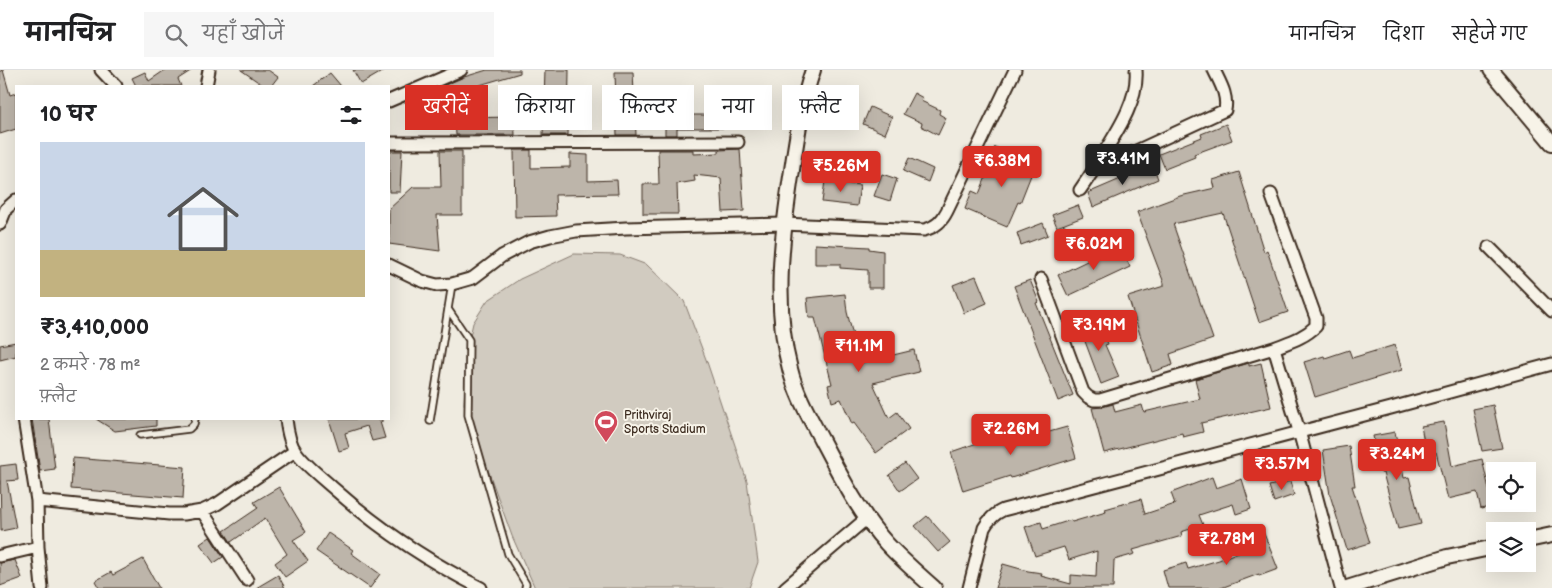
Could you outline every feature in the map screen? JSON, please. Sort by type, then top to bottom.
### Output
[{"type":"street","points":[[101,70],[115,85]]},
{"type":"street","points":[[206,85],[209,70]]},
{"type":"street","points":[[390,100],[459,70]]},
{"type":"street","points":[[813,70],[795,145],[783,224],[782,305],[786,351],[790,371],[804,406],[842,480],[867,518],[887,544],[934,588]]},
{"type":"street","points":[[390,266],[422,282],[437,285],[452,284],[472,278],[515,248],[550,236],[567,233],[626,228],[783,224],[924,230],[933,228],[942,220],[947,211],[1015,70]]},
{"type":"street","points":[[1080,190],[1131,104],[1136,89],[1136,70]]},
{"type":"street","points":[[1093,171],[1225,110],[1225,93],[1214,70]]},
{"type":"street","points":[[1491,70],[1552,143]]},
{"type":"street","points":[[390,144],[738,142]]},
{"type":"street","points":[[1041,279],[1084,392],[1094,400],[1100,400],[1274,348],[1309,333],[1316,326],[1316,318],[1271,194]]},
{"type":"street","points":[[0,224],[6,209],[15,201]]},
{"type":"street","points":[[1489,247],[1552,311]]},
{"type":"street","points":[[1274,348],[1299,431],[1341,588]]},
{"type":"street","points":[[969,588],[984,528],[994,514],[1003,510],[1552,364]]},
{"type":"street","points":[[24,420],[37,501],[38,547],[42,588]]},
{"type":"street","points":[[286,420],[295,451],[349,502],[429,560],[481,588]]},
{"type":"street","points":[[37,501],[169,514],[202,511],[218,504],[295,451]]},
{"type":"street","points":[[202,511],[247,580]]},
{"type":"street","points":[[785,588],[867,518]]},
{"type":"street","points":[[1536,538],[1552,535]]},
{"type":"street","points":[[0,556],[38,547]]},
{"type":"street","points":[[1356,586],[1447,557],[1486,549]]},
{"type":"lane","points":[[430,421],[452,284]]},
{"type":"lane","points":[[448,309],[469,340],[468,415],[508,554],[526,584],[525,588]]},
{"type":"lane","points":[[140,435],[189,429],[195,420]]},
{"type":"shaded area","name":"Prithviraj Sports Stadium","points":[[574,254],[620,255],[647,265],[684,301],[707,362],[747,481],[758,562],[749,588],[535,588],[512,536],[464,404],[467,349],[473,323],[487,301],[520,279]]},
{"type":"building","points":[[3,70],[10,95],[15,93],[15,129],[0,134],[0,71]]},
{"type":"building","points":[[165,70],[192,70],[178,79],[181,85],[136,85],[132,78],[145,72],[149,81]]},
{"type":"building","points":[[241,70],[268,70],[278,77],[272,85],[263,85]]},
{"type":"building","points":[[353,70],[385,70],[361,84]]},
{"type":"building","points":[[487,70],[520,70],[520,73],[480,85],[445,85]]},
{"type":"building","points":[[545,70],[569,70],[569,85],[545,85]]},
{"type":"building","points":[[615,72],[633,72],[634,85],[615,85]]},
{"type":"building","points":[[330,73],[340,85],[314,85]]},
{"type":"building","points":[[914,93],[923,98],[921,101],[940,110],[939,114],[946,118],[938,135],[921,126],[922,123],[903,114]]},
{"type":"building","points":[[870,107],[892,117],[885,134],[863,124]]},
{"type":"building","points":[[694,115],[704,115],[704,128],[694,128]]},
{"type":"building","points":[[488,117],[498,117],[498,130],[515,130],[515,135],[456,135],[456,130],[488,130]]},
{"type":"building","points":[[1226,124],[1232,140],[1194,154],[1195,157],[1165,169],[1159,154],[1202,137],[1201,134]]},
{"type":"building","points":[[543,130],[568,130],[568,135],[543,135]]},
{"type":"building","points":[[617,130],[636,130],[636,135],[617,135]]},
{"type":"building","points":[[665,130],[677,130],[677,135],[665,135]]},
{"type":"building","points":[[995,147],[1035,165],[1020,203],[1018,202],[1007,227],[965,209],[972,191],[979,194],[992,162],[989,161]]},
{"type":"building","points":[[740,149],[744,211],[723,212],[721,178],[694,175],[695,181],[677,184],[678,214],[643,214],[643,184],[659,184],[658,150],[693,150],[693,154],[719,153],[719,150]]},
{"type":"building","points":[[514,150],[531,150],[531,168],[570,167],[570,154],[588,155],[588,181],[617,180],[618,194],[555,195],[556,216],[515,217]]},
{"type":"building","points":[[390,151],[402,151],[400,192],[390,192]]},
{"type":"building","points":[[440,151],[462,151],[462,215],[437,215],[440,251],[390,244],[390,208],[413,187],[441,187]]},
{"type":"building","points":[[909,158],[933,169],[928,182],[903,171]]},
{"type":"building","points":[[1153,165],[1158,179],[1093,207],[1088,193]]},
{"type":"building","points":[[1239,172],[1264,252],[1267,250],[1288,312],[1259,322],[1223,213],[1173,224],[1213,339],[1170,354],[1173,365],[1152,372],[1128,297],[1164,286],[1164,283],[1137,212],[1180,196],[1215,188],[1213,180]]},
{"type":"building","points":[[882,174],[897,179],[890,201],[874,196]]},
{"type":"building","points":[[825,181],[860,185],[857,206],[822,202]]},
{"type":"building","points":[[1078,205],[1083,217],[1057,227],[1052,215]]},
{"type":"building","points":[[1043,223],[1048,235],[1021,245],[1017,233]]},
{"type":"building","points":[[815,244],[869,247],[869,249],[883,251],[883,288],[868,288],[868,270],[840,268],[840,264],[815,264]]},
{"type":"building","points":[[1120,245],[1130,267],[1068,296],[1058,275]]},
{"type":"building","points":[[976,276],[987,303],[964,313],[953,285]]},
{"type":"building","points":[[1030,280],[1039,302],[1036,303],[1073,395],[1058,401],[1014,286]]},
{"type":"building","points":[[845,294],[847,312],[860,363],[914,350],[919,372],[873,383],[889,418],[897,412],[909,429],[876,453],[854,423],[852,424],[841,399],[832,402],[828,385],[832,384],[815,318],[809,318],[807,298]]},
{"type":"building","points":[[1098,321],[1108,344],[1105,345],[1119,377],[1101,384],[1080,328]]},
{"type":"building","points":[[15,342],[15,356],[0,360],[0,345]]},
{"type":"building","points":[[1395,345],[1402,370],[1315,397],[1304,362],[1324,356],[1325,358],[1349,350],[1352,358]]},
{"type":"building","points":[[1249,363],[1249,366],[1261,363],[1271,407],[1201,423],[1203,432],[1183,437],[1182,433],[1104,453],[1092,408],[1113,404],[1115,412],[1142,405],[1144,412],[1200,399],[1195,379]]},
{"type":"building","points":[[1493,405],[1502,448],[1482,451],[1473,409]]},
{"type":"building","points":[[32,420],[49,420],[55,469],[40,471]]},
{"type":"building","points":[[98,420],[156,420],[156,426],[115,431]]},
{"type":"building","points":[[329,420],[382,420],[380,422],[385,438],[372,441],[367,426],[345,433],[349,448],[339,451]]},
{"type":"building","points":[[1444,422],[1452,466],[1482,459],[1486,476],[1486,508],[1481,509],[1477,492],[1448,499],[1436,452],[1426,453],[1421,426]]},
{"type":"building","points":[[1067,427],[1076,458],[963,491],[951,452],[1021,428],[1024,439]]},
{"type":"building","points":[[1395,432],[1404,478],[1409,477],[1421,524],[1398,529],[1383,473],[1381,473],[1373,436]]},
{"type":"building","points":[[1349,446],[1355,486],[1352,486],[1370,543],[1347,550],[1330,495],[1323,450]]},
{"type":"building","points":[[73,458],[185,467],[183,498],[71,489]]},
{"type":"building","points":[[905,463],[917,479],[900,491],[889,475]]},
{"type":"building","points":[[16,464],[18,480],[7,481],[16,528],[1,531],[0,466]]},
{"type":"building","points":[[1212,477],[1216,488],[1242,479],[1251,509],[1236,514],[1233,504],[1199,515],[1203,525],[1181,532],[1182,536],[1133,550],[1135,554],[1114,560],[1113,588],[995,588],[1003,564],[1042,573],[1041,576],[1071,584],[1071,575],[1096,577],[1097,551],[1069,560],[1064,547],[1035,556],[1025,527],[1041,522],[1043,529],[1071,520],[1072,522],[1106,512],[1105,509],[1141,499],[1145,514],[1175,504],[1171,493]]},
{"type":"building","points":[[1290,481],[1294,495],[1274,502],[1269,486]]},
{"type":"building","points":[[279,487],[306,532],[293,540],[308,561],[285,577],[275,563],[287,554],[265,518],[231,542],[224,531],[258,508],[254,502]]},
{"type":"building","points":[[927,516],[950,542],[938,552],[915,526]]},
{"type":"building","points":[[1261,526],[1278,569],[1221,588],[1168,588],[1163,570],[1186,563],[1188,569],[1219,560],[1248,548],[1242,533]]},
{"type":"building","points":[[328,533],[353,550],[351,553],[380,574],[370,588],[316,551]]},
{"type":"building","points":[[210,537],[223,557],[214,563],[200,544]]},
{"type":"building","points":[[143,559],[159,588],[99,588],[95,581],[111,572],[113,575]]},
{"type":"building","points":[[15,560],[22,578],[0,586],[0,563]]},
{"type":"building","points":[[278,575],[285,588],[256,588]]},
{"type":"place","name":"Prithviraj Sports Stadium","points":[[606,443]]}]
